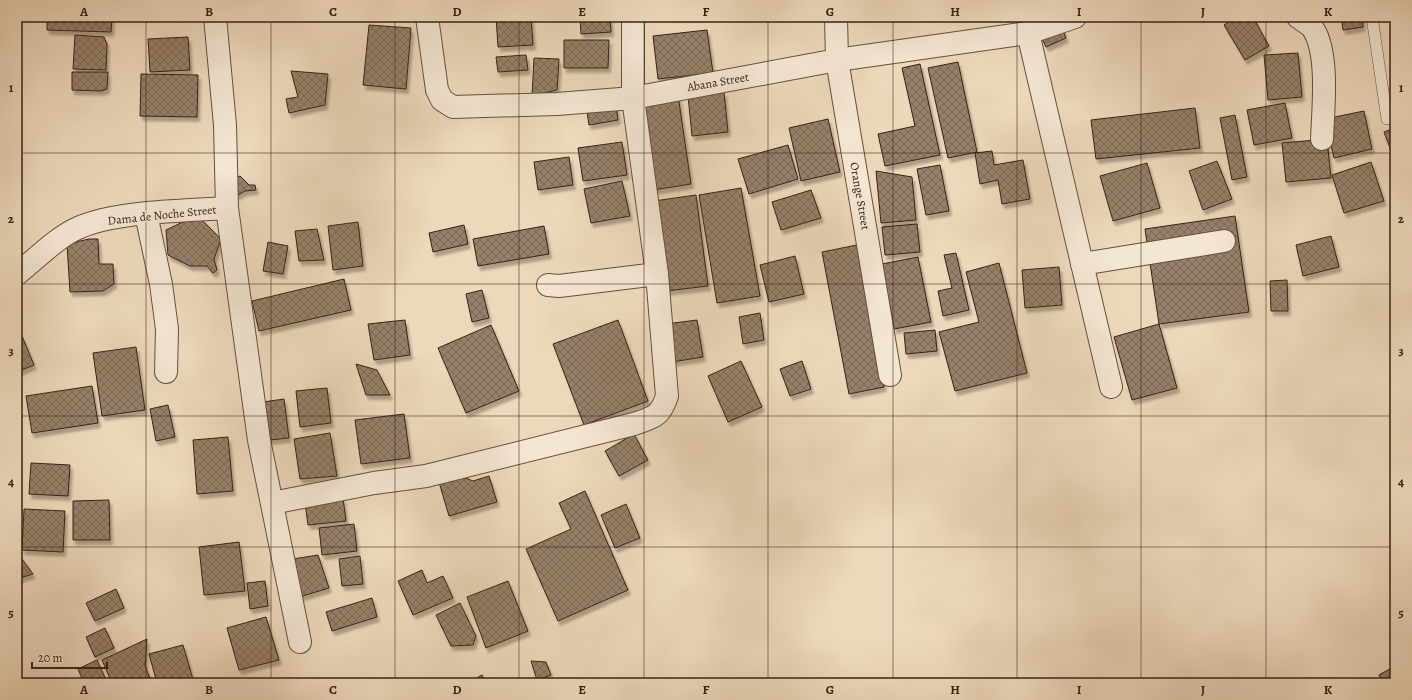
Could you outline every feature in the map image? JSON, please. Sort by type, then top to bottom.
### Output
[{"type":"street","points":[[215,17],[225,125],[227,208],[259,440],[300,642]]},
{"type":"street","name":"Abana Street","points":[[427,17],[437,90],[442,100],[453,107],[557,104],[633,98],[837,60],[1028,33],[1076,17]]},
{"type":"street","points":[[272,503],[374,483],[426,476],[653,418],[663,409],[667,396],[657,274],[633,98],[632,17]]},
{"type":"street","name":"Orange Street","points":[[836,17],[837,60],[890,375]]},
{"type":"street","points":[[1298,17],[1310,26],[1316,37],[1322,55],[1324,71],[1322,139]]},
{"type":"street","points":[[1028,33],[1111,387]]},
{"type":"street","name":"Dama de Noche Street","points":[[17,274],[57,242],[78,228],[106,220],[146,214],[227,208]]},
{"type":"street","points":[[146,214],[162,292],[167,329],[166,372]]},
{"type":"street","points":[[1082,264],[1224,241]]},
{"type":"street","points":[[548,285],[559,286],[657,274]]},
{"type":"lane","points":[[1372,17],[1387,119]]},
{"type":"building","points":[[47,17],[112,17],[111,32],[47,30]]},
{"type":"building","points":[[496,17],[531,17],[533,45],[498,47]]},
{"type":"building","points":[[580,17],[610,17],[611,32],[581,34]]},
{"type":"building","points":[[1237,17],[1253,17],[1269,46],[1245,60],[1224,25]]},
{"type":"building","points":[[1341,17],[1362,17],[1363,27],[1343,30]]},
{"type":"building","points":[[1060,23],[1066,38],[1046,47],[1039,32]]},
{"type":"building","points":[[369,25],[411,28],[406,89],[363,85]]},
{"type":"building","points":[[707,30],[713,73],[658,79],[653,36]]},
{"type":"building","points":[[75,35],[104,37],[107,44],[106,70],[73,69]]},
{"type":"building","points":[[188,37],[190,70],[150,72],[148,39]]},
{"type":"building","points":[[564,40],[609,40],[608,68],[564,68]]},
{"type":"building","points":[[1298,53],[1302,97],[1268,100],[1264,55]]},
{"type":"building","points":[[526,55],[528,70],[498,72],[496,57]]},
{"type":"building","points":[[534,58],[559,59],[557,90],[532,96]]},
{"type":"building","points":[[958,62],[977,152],[948,158],[928,68]]},
{"type":"building","points":[[920,64],[940,155],[885,166],[878,134],[915,126],[902,68]]},
{"type":"building","points":[[291,71],[328,74],[325,105],[289,113],[286,99],[298,97]]},
{"type":"building","points":[[72,72],[108,72],[107,89],[101,91],[72,90]]},
{"type":"building","points":[[141,74],[198,75],[197,117],[140,116]]},
{"type":"building","points":[[724,92],[728,132],[692,136],[688,96]]},
{"type":"building","points":[[678,95],[691,184],[653,190],[639,101]]},
{"type":"building","points":[[615,100],[618,120],[589,125],[586,105]]},
{"type":"building","points":[[1285,103],[1292,138],[1254,145],[1247,110]]},
{"type":"building","points":[[1195,108],[1200,148],[1096,159],[1091,120]]},
{"type":"building","points":[[1364,111],[1372,149],[1334,158],[1325,119]]},
{"type":"building","points":[[1235,115],[1247,177],[1232,180],[1220,118]]},
{"type":"building","points":[[828,119],[840,172],[801,181],[789,128]]},
{"type":"building","points":[[1395,128],[1395,161],[1384,132]]},
{"type":"building","points":[[1327,139],[1331,178],[1286,182],[1282,143]]},
{"type":"building","points":[[622,142],[627,175],[583,181],[578,148]]},
{"type":"building","points":[[788,145],[798,179],[749,194],[738,159]]},
{"type":"building","points":[[992,151],[994,165],[1023,160],[1030,199],[1002,204],[998,180],[980,184],[975,153]]},
{"type":"building","points":[[569,157],[573,185],[538,190],[534,162]]},
{"type":"building","points":[[1217,161],[1232,199],[1203,210],[1189,171]]},
{"type":"building","points":[[1371,162],[1384,201],[1344,213],[1332,175]]},
{"type":"building","points":[[1147,163],[1160,208],[1113,221],[1100,176]]},
{"type":"building","points":[[940,165],[949,211],[926,215],[917,169]]},
{"type":"building","points":[[876,171],[912,177],[916,220],[881,223]]},
{"type":"building","points":[[240,176],[249,185],[255,185],[256,190],[245,191],[236,196],[231,180]]},
{"type":"building","points":[[622,181],[630,216],[591,223],[584,189]]},
{"type":"building","points":[[741,188],[760,296],[717,303],[699,195]]},
{"type":"building","points":[[811,190],[821,218],[781,230],[772,202]]},
{"type":"building","points":[[696,195],[708,286],[666,291],[654,201]]},
{"type":"building","points":[[1235,216],[1249,312],[1159,324],[1145,229]]},
{"type":"building","points":[[200,218],[221,239],[214,259],[217,270],[213,273],[207,266],[190,266],[168,255],[166,230],[187,220]]},
{"type":"building","points":[[358,222],[363,266],[333,270],[328,226]]},
{"type":"building","points":[[917,224],[920,252],[885,255],[882,227]]},
{"type":"building","points":[[464,225],[468,244],[433,252],[429,233]]},
{"type":"building","points":[[544,226],[549,254],[478,266],[473,239]]},
{"type":"building","points":[[317,229],[324,260],[299,261],[295,231]]},
{"type":"building","points":[[1331,236],[1339,267],[1303,276],[1296,245]]},
{"type":"building","points":[[89,239],[98,239],[99,264],[113,264],[114,284],[103,291],[70,292],[67,244]]},
{"type":"building","points":[[268,242],[288,246],[283,274],[263,271]]},
{"type":"building","points":[[857,245],[884,387],[849,394],[822,252]]},
{"type":"building","points":[[956,253],[969,310],[943,316],[938,291],[952,288],[944,255]]},
{"type":"building","points":[[795,256],[804,294],[769,302],[760,265]]},
{"type":"building","points":[[918,257],[931,322],[894,329],[882,264]]},
{"type":"building","points":[[999,263],[1027,373],[955,391],[939,332],[979,322],[966,272]]},
{"type":"building","points":[[1059,267],[1062,305],[1025,308],[1022,270]]},
{"type":"building","points":[[344,279],[351,310],[259,331],[252,301]]},
{"type":"building","points":[[1287,280],[1288,311],[1271,311],[1270,281]]},
{"type":"building","points":[[482,290],[489,318],[472,322],[466,294]]},
{"type":"building","points":[[760,313],[764,340],[743,344],[739,317]]},
{"type":"building","points":[[405,320],[410,355],[374,360],[368,324]]},
{"type":"building","points":[[618,320],[648,401],[584,425],[553,344]]},
{"type":"building","points":[[697,320],[703,357],[672,362],[666,324]]},
{"type":"building","points":[[1159,324],[1177,388],[1132,400],[1114,337]]},
{"type":"building","points":[[491,325],[519,391],[466,413],[438,348]]},
{"type":"building","points":[[935,330],[937,351],[906,354],[904,333]]},
{"type":"building","points":[[17,335],[18,337],[22,336],[34,365],[17,372]]},
{"type":"building","points":[[136,347],[145,410],[102,416],[93,353]]},
{"type":"building","points":[[741,361],[762,407],[728,422],[708,376]]},
{"type":"building","points":[[802,361],[811,389],[790,396],[780,369]]},
{"type":"building","points":[[356,364],[377,370],[390,395],[366,395]]},
{"type":"building","points":[[92,386],[98,423],[32,433],[26,396]]},
{"type":"building","points":[[327,388],[331,423],[300,427],[296,391]]},
{"type":"building","points":[[284,399],[289,438],[261,441],[256,403]]},
{"type":"building","points":[[168,405],[175,437],[156,441],[150,409]]},
{"type":"building","points":[[404,414],[410,458],[361,464],[355,420]]},
{"type":"building","points":[[330,433],[337,476],[300,479],[294,439]]},
{"type":"building","points":[[634,434],[648,460],[619,476],[605,451]]},
{"type":"building","points":[[228,437],[233,491],[197,494],[193,440]]},
{"type":"building","points":[[31,463],[70,465],[68,496],[29,494]]},
{"type":"building","points":[[461,476],[473,481],[489,476],[497,502],[449,516],[439,482]]},
{"type":"building","points":[[585,491],[628,590],[558,621],[526,549],[571,529],[559,503]]},
{"type":"building","points":[[343,498],[346,521],[308,525],[305,503]]},
{"type":"building","points":[[109,500],[110,540],[73,540],[73,501]]},
{"type":"building","points":[[626,504],[640,538],[615,548],[601,515]]},
{"type":"building","points":[[24,509],[65,511],[63,552],[22,550]]},
{"type":"building","points":[[354,524],[357,551],[322,555],[319,528]]},
{"type":"building","points":[[239,542],[245,591],[204,595],[199,547]]},
{"type":"building","points":[[19,555],[33,574],[17,579],[17,556]]},
{"type":"building","points":[[318,555],[329,588],[299,597],[293,559]]},
{"type":"building","points":[[360,556],[363,584],[342,586],[339,559]]},
{"type":"building","points":[[422,570],[427,583],[443,576],[453,598],[413,615],[398,581]]},
{"type":"building","points":[[265,581],[268,606],[250,609],[247,583]]},
{"type":"building","points":[[508,581],[528,631],[486,648],[467,597]]},
{"type":"building","points":[[116,589],[124,608],[95,621],[86,603]]},
{"type":"building","points":[[372,598],[377,617],[332,631],[326,612]]},
{"type":"building","points":[[460,603],[476,636],[473,645],[451,646],[436,615]]},
{"type":"building","points":[[266,617],[279,660],[239,670],[227,628]]},
{"type":"building","points":[[105,628],[114,648],[95,657],[86,637]]},
{"type":"building","points":[[147,639],[145,666],[152,683],[112,683],[102,660]]},
{"type":"building","points":[[183,645],[194,683],[157,683],[149,654]]},
{"type":"building","points":[[97,660],[106,680],[100,683],[84,683],[78,669]]},
{"type":"building","points":[[531,661],[546,662],[551,675],[537,680]]},
{"type":"building","points":[[1395,666],[1395,683],[1383,683],[1379,675]]},
{"type":"building","points":[[482,675],[486,683],[467,683]]}]
